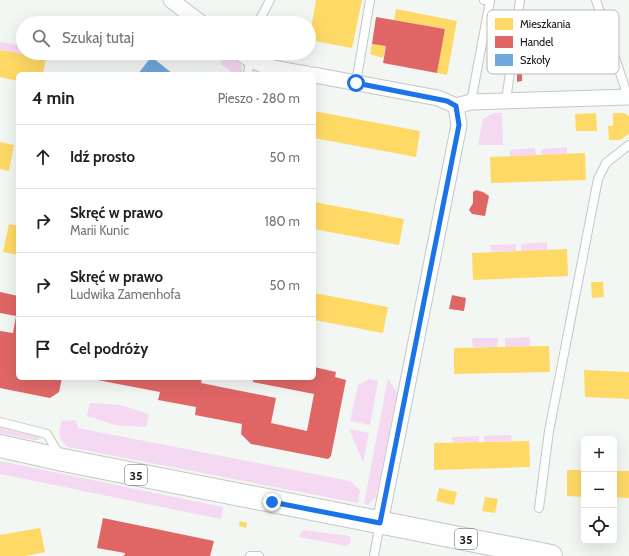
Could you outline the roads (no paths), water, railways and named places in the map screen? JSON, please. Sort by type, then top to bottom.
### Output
[{"type":"main road","name":"35","points":[[0,446],[63,460],[551,556]]},
{"type":"street","points":[[171,0],[192,16]]},
{"type":"street","points":[[247,60],[264,66],[296,72]]},
{"type":"street","points":[[316,75],[438,98],[456,106],[471,102],[629,97]]},
{"type":"street","points":[[380,523],[459,125],[456,106]]},
{"type":"lane","points":[[262,16],[270,0]]},
{"type":"lane","points":[[356,83],[370,0]]},
{"type":"lane","points":[[484,0],[490,1],[488,10]]},
{"type":"lane","points":[[519,10],[520,0]]},
{"type":"lane","points":[[596,0],[599,10]]},
{"type":"lane","points":[[471,102],[487,17]]},
{"type":"lane","points":[[619,68],[629,97]]},
{"type":"lane","points":[[506,102],[510,74]]},
{"type":"lane","points":[[539,508],[549,432],[598,180],[606,163],[629,145]]},
{"type":"lane","points":[[0,422],[47,434],[63,460]]},
{"type":"lane","points":[[374,556],[380,523]]},
{"type":"lane","points":[[250,556],[259,556]]}]
